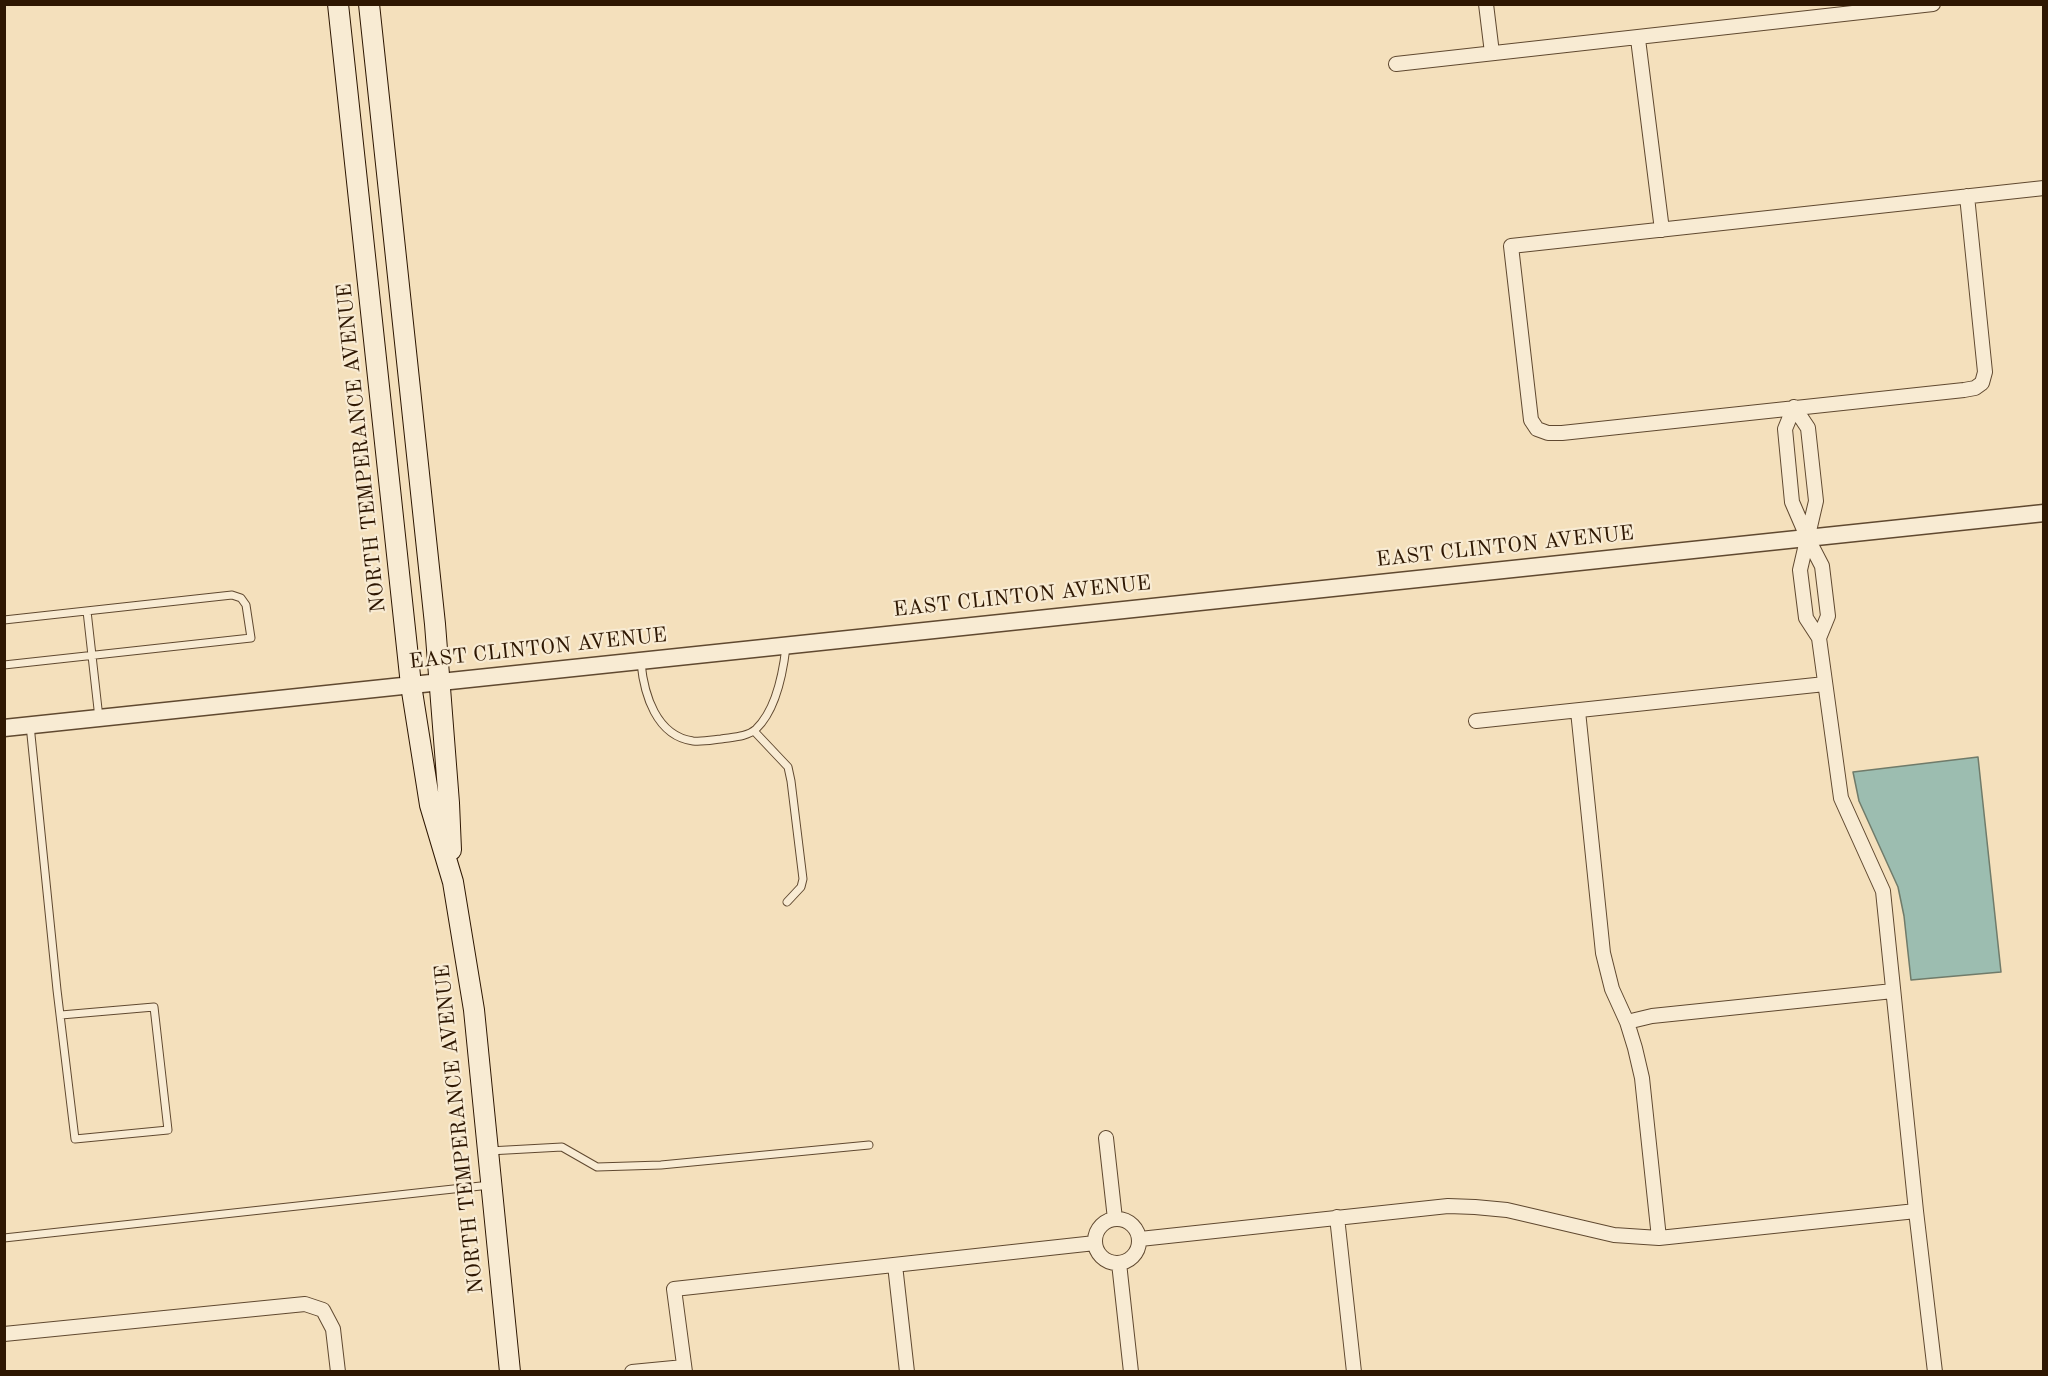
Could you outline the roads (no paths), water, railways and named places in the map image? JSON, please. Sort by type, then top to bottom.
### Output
[{"type":"main road","name":"NORTH TEMPERANCE AVENUE","points":[[338,4],[411,685],[430,805],[453,882]]},
{"type":"main road","name":"NORTH TEMPERANCE AVENUE","points":[[369,4],[435,624],[453,882],[474,1010],[510,1371]]},
{"type":"street","points":[[1486,4],[1492,53]]},
{"type":"street","points":[[1396,64],[1638,39],[1933,4]]},
{"type":"street","points":[[1638,39],[1662,230]]},
{"type":"street","points":[[1967,196],[1984,358],[1985,372],[1982,383],[1964,390],[1562,433],[1548,433],[1537,429],[1532,420],[1511,246],[1662,230],[1967,196],[2043,188]]},
{"type":"street","points":[[1794,407],[1808,428],[1815,501],[1800,570],[1806,618],[1819,638],[1841,798],[1883,891],[1935,1371]]},
{"type":"street","points":[[1794,407],[1785,429],[1792,502],[1822,566],[1828,616],[1819,638]]},
{"type":"street","name":"EAST CLINTON AVENUE","points":[[4,728],[2043,513]]},
{"type":"street","points":[[1476,722],[1826,684]]},
{"type":"street","points":[[1578,711],[1603,953],[1612,989],[1627,1022],[1642,1078],[1659,1238]]},
{"type":"street","points":[[1627,1022],[1652,1016],[1893,991]]},
{"type":"street","points":[[1106,1138],[1115,1220]]},
{"type":"street","points":[[1140,1239],[1448,1206],[1507,1210],[1614,1234],[1659,1238],[1916,1211]]},
{"type":"street","points":[[1337,1217],[1354,1371]]},
{"type":"street","points":[[1115,1220],[1129,1222],[1140,1239],[1132,1258],[1119,1263],[1100,1256],[1095,1243],[1099,1230],[1109,1221],[1115,1220]]},
{"type":"street","points":[[632,1371],[684,1369],[674,1289],[1095,1243]]},
{"type":"street","points":[[1119,1263],[1131,1371]]},
{"type":"street","points":[[895,1264],[907,1371]]},
{"type":"street","points":[[4,1334],[305,1304],[323,1310],[333,1329],[338,1371]]},
{"type":"lane","points":[[4,620],[232,595],[241,598],[246,605],[251,638],[4,665]]},
{"type":"lane","points":[[87,611],[99,718]]},
{"type":"lane","points":[[640,660],[646,698],[663,723],[681,738],[700,741],[745,735],[754,731],[765,718],[779,687],[786,645]]},
{"type":"lane","points":[[30,725],[61,1015],[75,1139],[168,1130],[154,1007],[61,1015]]},
{"type":"lane","points":[[754,731],[788,767],[791,781],[802,879],[801,887],[787,902]]},
{"type":"lane","points":[[489,1151],[562,1147],[597,1167],[662,1165],[869,1145]]},
{"type":"lane","points":[[4,1238],[492,1184]]}]
